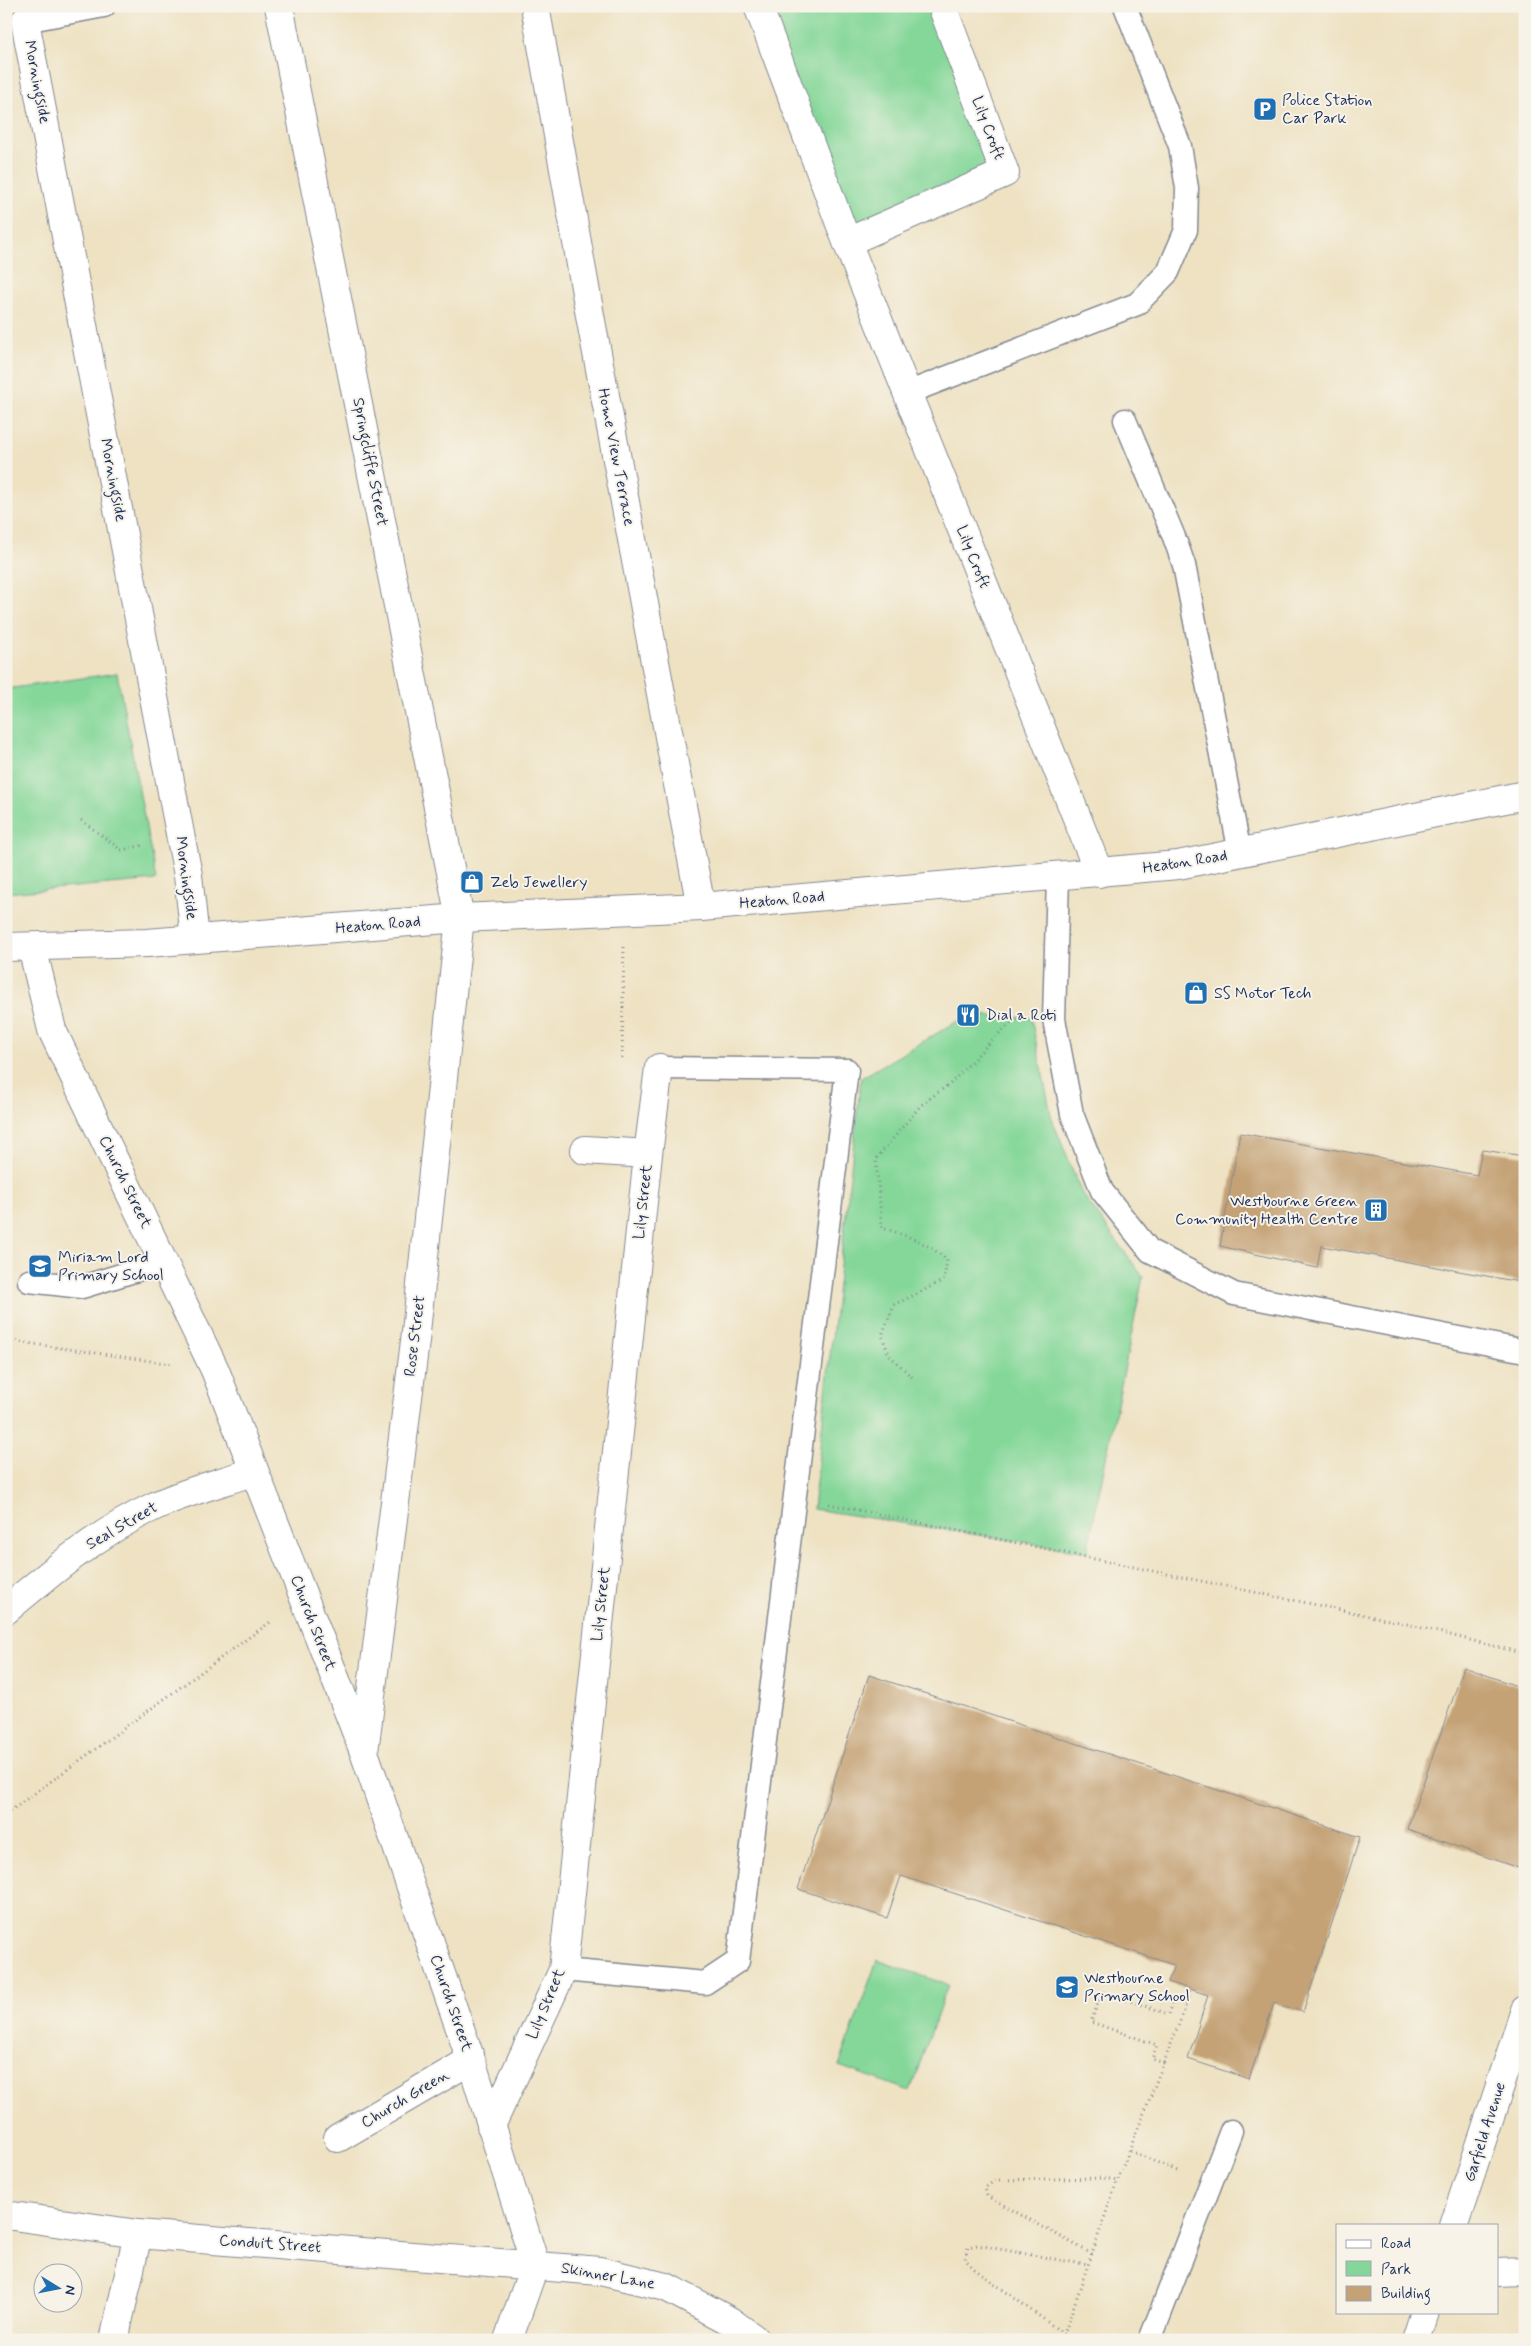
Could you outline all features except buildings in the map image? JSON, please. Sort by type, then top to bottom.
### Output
[{"type":"street","name":"Springcliffe Street","points":[[279,6],[460,918]]},
{"type":"street","name":"Home View Terrace","points":[[535,6],[591,322],[701,907]]},
{"type":"street","name":"Lily Croft","points":[[758,6],[847,242],[1099,873]]},
{"type":"street","name":"Lily Croft","points":[[847,242],[1005,173],[942,6]]},
{"type":"street","name":"Morningside","points":[[25,21],[188,875],[195,939]]},
{"type":"street","name":"Heaton Road","points":[[19,947],[195,939],[460,918],[701,907],[1099,873],[1178,865],[1525,795]]},
{"type":"street","name":"Rose Street","points":[[364,1752],[415,1341],[460,918]]},
{"type":"street","name":"Church Street","points":[[19,947],[52,1030],[215,1370],[364,1752],[471,2060],[535,2264]]},
{"type":"street","name":"Lily Street","points":[[491,2126],[563,1970],[648,1154],[660,1068]]},
{"type":"street","points":[[585,1150],[648,1154]]},
{"type":"street","name":"Seal Street","points":[[6,1610],[50,1572],[93,1541],[153,1506],[254,1471]]},
{"type":"street","name":"Garfield Avenue","points":[[1454,2224],[1525,2010]]},
{"type":"street","name":"Church Green","points":[[338,2138],[471,2060]]},
{"type":"street","name":"Conduit Street","points":[[6,2216],[138,2234],[535,2264]]},
{"type":"street","points":[[114,2340],[138,2234]]},
{"type":"street","points":[[508,2340],[535,2264]]},
{"type":"street","name":"Skinner Lane","points":[[535,2264],[600,2271],[666,2287],[730,2321],[756,2340]]},
{"type":"street","points":[[1498,2272],[1525,2270]]},
{"type":"street","points":[[1416,2340],[1424,2314]]},
{"type":"lane","points":[[25,21],[104,6]]},
{"type":"lane","points":[[907,393],[1137,304],[1168,272],[1186,230],[1187,188],[1180,146],[1125,6]]},
{"type":"lane","points":[[1125,420],[1184,565],[1240,853]]},
{"type":"lane","points":[[1058,877],[1054,1019],[1072,1114],[1102,1191],[1150,1251],[1234,1294],[1525,1351]]},
{"type":"lane","points":[[563,1970],[705,1983],[738,1962],[847,1070],[660,1068]]},
{"type":"lane","points":[[29,1281],[82,1286],[164,1262]]},
{"type":"lane","points":[[1150,2340],[1230,2131]]},
{"type":"path","points":[[81,820],[121,850],[181,839]]},
{"type":"path","points":[[622,1058],[625,909]]},
{"type":"path","points":[[912,1377],[889,1355],[882,1335],[894,1305],[944,1280],[947,1260],[934,1249],[909,1236],[882,1228],[878,1206],[876,1159],[921,1105],[950,1083],[995,1037],[1024,1014]]},
{"type":"path","points":[[6,1340],[215,1370]]},
{"type":"path","points":[[794,1496],[1398,1622],[1525,1654]]},
{"type":"path","points":[[6,1814],[304,1598]]},
{"type":"path","points":[[1062,2340],[1118,2180],[1164,2063],[1190,1990]]},
{"type":"path","points":[[1164,2063],[1152,2059],[1156,2045],[1091,2022],[1102,1992],[1169,2014],[1174,2001],[1186,2004]]},
{"type":"path","points":[[1130,2151],[1162,2165]]},
{"type":"path","points":[[1092,2254],[987,2196],[985,2188],[995,2180],[1103,2178],[1118,2180]]},
{"type":"path","points":[[1064,2334],[973,2268],[965,2259],[968,2247],[977,2245],[1088,2265]]},
{"type":"green space","points":[[758,6],[942,6],[1005,173],[847,242]]},
{"type":"green space","points":[[117,673],[156,880],[6,893],[6,689]]},
{"type":"green space","points":[[968,1015],[1031,1018],[1052,1119],[1081,1192],[1143,1277],[1087,1552],[813,1509],[861,1078]]},
{"type":"green space","points":[[877,1960],[948,1985],[910,2091],[839,2066]]},
{"type":"place","name":"Police Station Car Park","points":[[1265,109]]},
{"type":"place","name":"Zeb Jewellery","points":[[472,882]]},
{"type":"place","name":"SS Motor Tech","points":[[1196,993]]},
{"type":"place","name":"Dial a Roti","points":[[968,1015]]},
{"type":"place","name":"Westbourne Green Community Health Centre","points":[[1376,1210]]},
{"type":"place","name":"Miriam Lord Primary School","points":[[40,1266]]},
{"type":"place","name":"Westbourne Primary School","points":[[1067,1987]]}]
